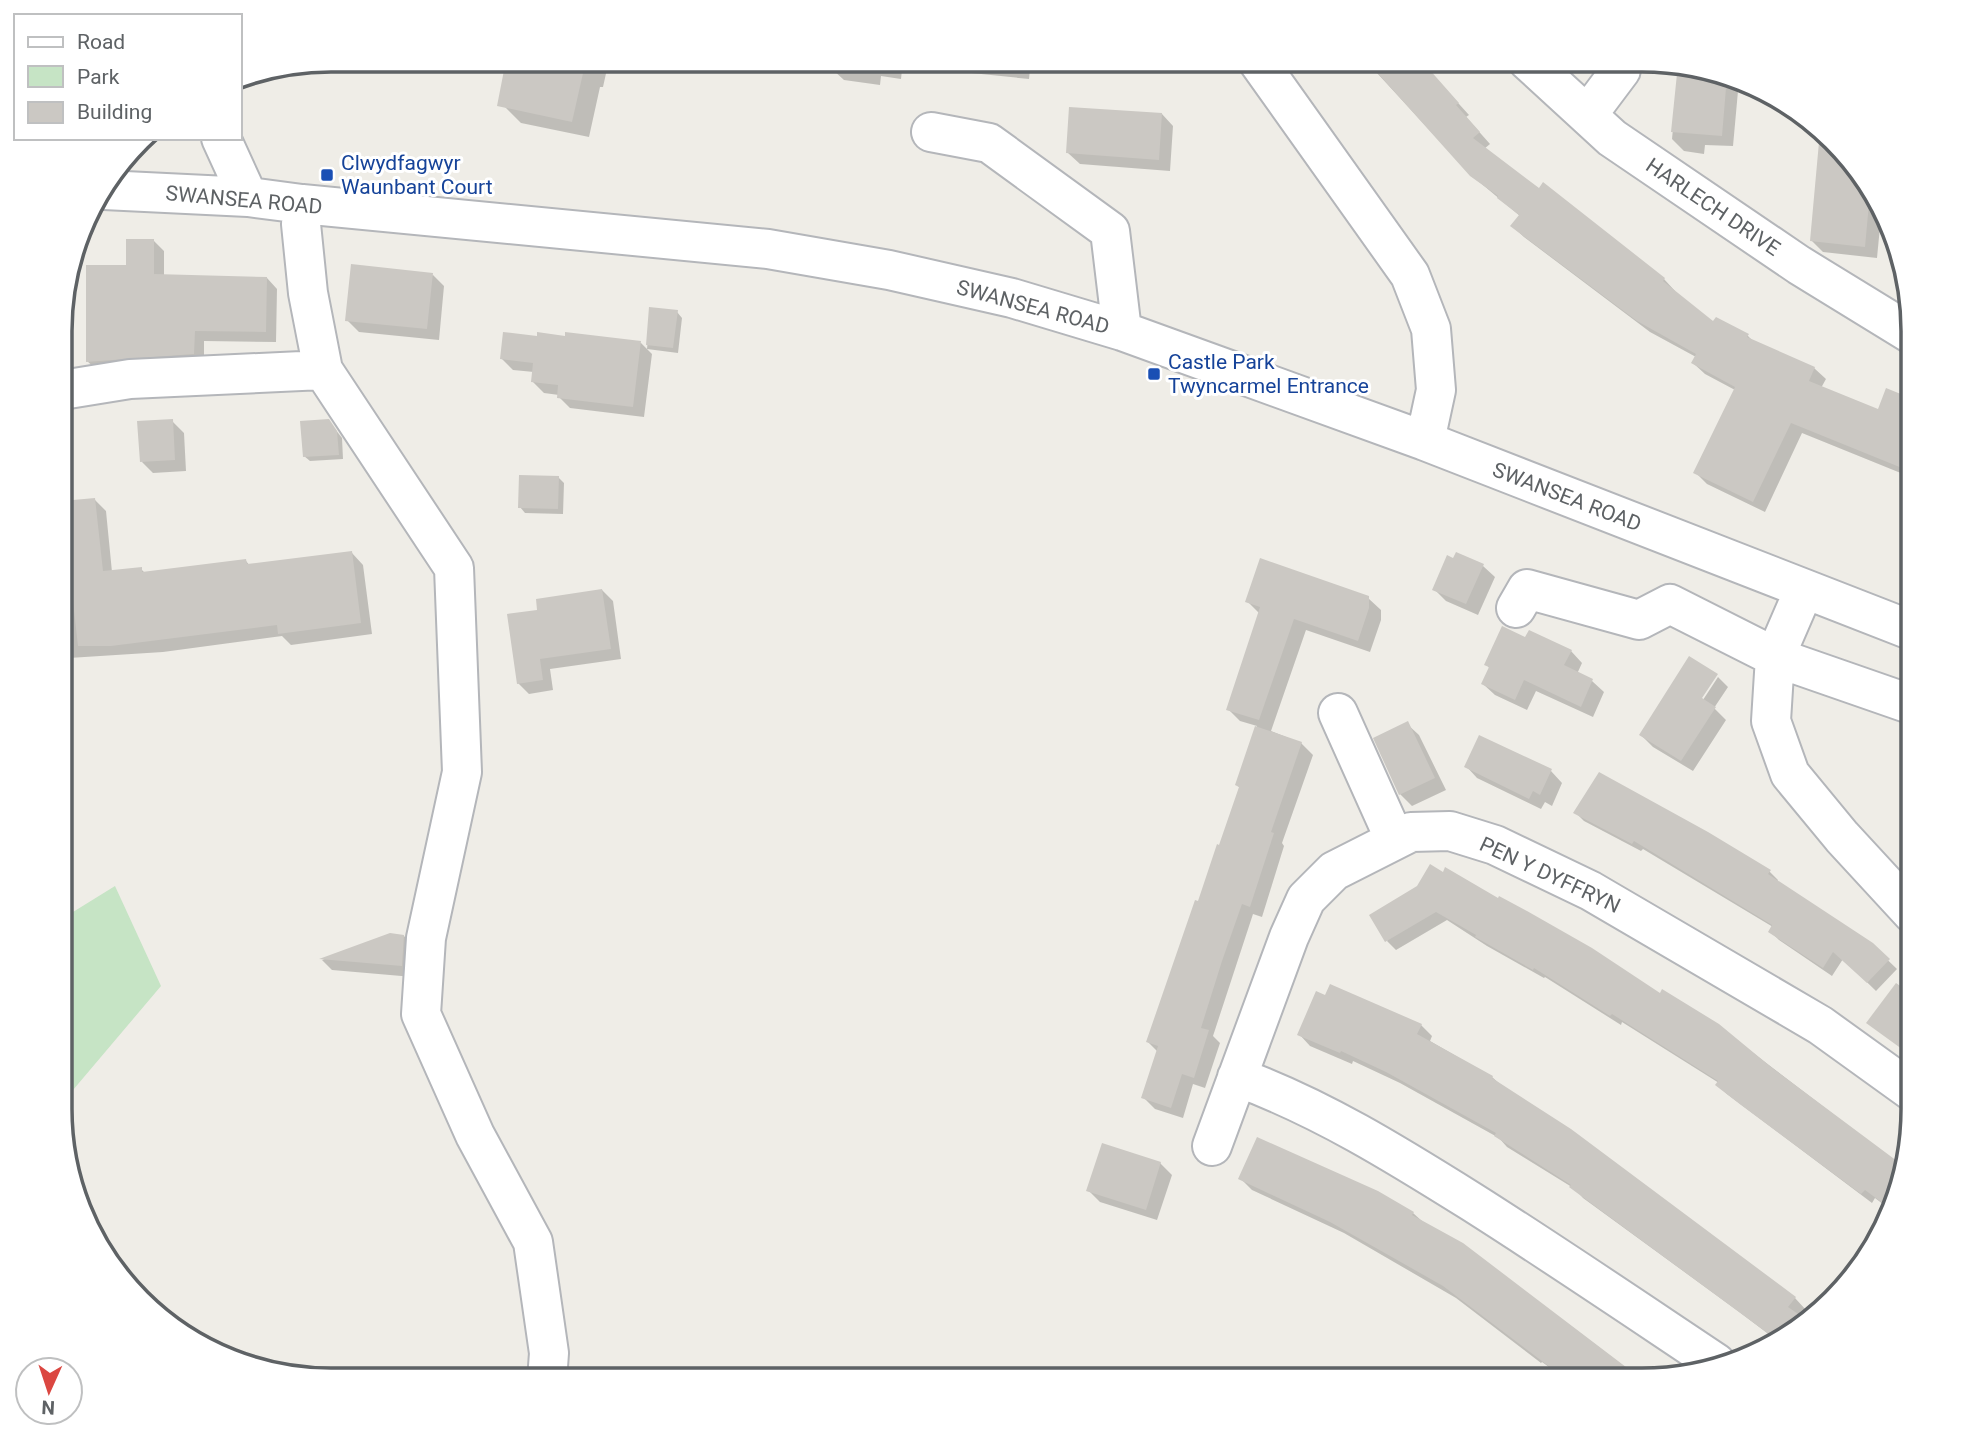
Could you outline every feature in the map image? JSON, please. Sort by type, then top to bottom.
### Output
[{"type":"street","points":[[1266,72],[1410,275],[1431,329],[1436,390],[1425,441]]},
{"type":"street","name":"HARLECH DRIVE","points":[[1541,72],[1612,138],[1777,250],[1901,328]]},
{"type":"street","points":[[1588,114],[1620,72]]},
{"type":"street","points":[[931,132],[989,143],[1110,231],[1122,331]]},
{"type":"street","points":[[222,140],[248,197]]},
{"type":"street","name":"SWANSEA ROAD","points":[[113,190],[248,197],[768,249],[889,270],[1012,298],[1122,331],[1425,441],[1901,626]]},
{"type":"street","points":[[302,204],[301,223],[308,293],[323,370],[454,568],[462,772],[426,938],[421,1013],[475,1135],[533,1242],[549,1353],[548,1368]]},
{"type":"street","points":[[72,388],[130,379],[323,370]]},
{"type":"street","points":[[1516,608],[1527,589],[1639,620],[1670,604],[1776,657],[1901,701]]},
{"type":"street","points":[[1804,590],[1776,657],[1771,721],[1790,774],[1842,837],[1901,901]]},
{"type":"street","points":[[1338,713],[1395,840]]},
{"type":"street","name":"PEN Y DYFFRYN","points":[[1212,1146],[1289,937],[1306,899],[1334,871],[1412,832],[1450,831],[1495,845],[1591,891],[1820,1025],[1901,1083]]},
{"type":"street","points":[[1237,1077],[1268,1088],[1396,1154],[1527,1237],[1710,1359]]},
{"type":"green space","points":[[115,886],[161,986],[72,1091],[72,912]]},
{"type":"building","points":[[504,72],[583,72],[572,122],[497,106]]},
{"type":"building","points":[[1377,72],[1432,72],[1480,132],[1473,138],[1539,188],[1543,182],[1665,278],[1663,281],[1713,321],[1716,317],[1749,334],[1747,337],[1815,367],[1809,381],[1878,409],[1886,388],[1901,394],[1901,468],[1791,423],[1753,502],[1693,473],[1735,387],[1691,363],[1696,354],[1637,321],[1510,226],[1519,215],[1470,176]]},
{"type":"building","points":[[1677,74],[1726,86],[1722,136],[1671,132]]},
{"type":"building","points":[[1069,107],[1162,113],[1159,160],[1066,153]]},
{"type":"building","points":[[1819,142],[1848,173],[1869,204],[1865,247],[1810,241]]},
{"type":"building","points":[[126,239],[154,239],[154,274],[267,277],[266,332],[195,331],[194,354],[86,362],[86,265],[126,265]]},
{"type":"building","points":[[351,264],[433,273],[427,329],[345,321]]},
{"type":"building","points":[[649,307],[678,310],[673,348],[646,345]]},
{"type":"building","points":[[503,332],[537,336],[537,332],[565,336],[565,332],[641,341],[633,407],[557,398],[558,385],[531,382],[533,363],[500,359]]},
{"type":"building","points":[[173,419],[175,460],[140,462],[137,421]]},
{"type":"building","points":[[329,419],[337,431],[339,455],[303,457],[300,421]]},
{"type":"building","points":[[519,475],[559,476],[558,509],[518,508]]},
{"type":"building","points":[[95,498],[103,571],[142,567],[142,572],[246,559],[247,564],[352,551],[361,623],[278,634],[277,625],[111,646],[78,646],[72,592],[72,500]]},
{"type":"building","points":[[1456,552],[1484,564],[1466,604],[1432,590],[1447,555],[1453,558]]},
{"type":"building","points":[[1260,558],[1369,596],[1369,608],[1358,641],[1294,619],[1259,720],[1226,710],[1260,607],[1245,602]]},
{"type":"building","points":[[602,589],[611,649],[540,659],[543,680],[517,684],[507,614],[537,610],[536,599]]},
{"type":"building","points":[[1502,626],[1525,637],[1529,630],[1572,650],[1564,665],[1593,679],[1581,707],[1524,680],[1515,700],[1481,684],[1489,667],[1484,665]]},
{"type":"building","points":[[1689,656],[1718,674],[1702,698],[1716,707],[1681,761],[1639,735]]},
{"type":"building","points":[[1408,721],[1435,778],[1399,795],[1373,738]]},
{"type":"building","points":[[1255,726],[1302,742],[1271,832],[1274,833],[1250,907],[1242,904],[1222,961],[1201,1028],[1209,1030],[1194,1078],[1182,1074],[1171,1108],[1141,1098],[1158,1046],[1146,1042],[1195,900],[1198,901],[1217,844],[1219,845],[1239,787],[1235,785]]},
{"type":"building","points":[[1479,735],[1552,769],[1540,795],[1533,791],[1529,799],[1464,767]]},
{"type":"building","points":[[1599,772],[1771,870],[1768,874],[1873,943],[1890,959],[1867,983],[1833,952],[1823,968],[1768,932],[1772,925],[1634,841],[1632,844],[1573,813]]},
{"type":"building","points":[[1430,864],[1443,872],[1445,867],[1592,948],[1660,993],[1662,989],[1719,1024],[1771,1067],[1896,1160],[1883,1204],[1865,1190],[1861,1194],[1715,1085],[1718,1081],[1612,1014],[1610,1016],[1534,968],[1533,970],[1475,937],[1476,935],[1436,912],[1385,942],[1369,915],[1417,886]]},
{"type":"building","points":[[390,933],[404,935],[402,966],[319,959]]},
{"type":"building","points":[[1896,983],[1901,987],[1901,1048],[1866,1023]]},
{"type":"building","points":[[1330,984],[1422,1024],[1417,1034],[1493,1076],[1492,1078],[1571,1129],[1796,1297],[1788,1307],[1800,1315],[1770,1335],[1569,1187],[1571,1185],[1494,1136],[1496,1133],[1386,1072],[1341,1051],[1340,1053],[1297,1035],[1316,991],[1325,995]]},
{"type":"building","points":[[1257,1137],[1378,1191],[1414,1212],[1412,1215],[1463,1243],[1627,1368],[1551,1368],[1443,1286],[1330,1222],[1238,1179]]},
{"type":"building","points":[[1102,1143],[1161,1162],[1146,1210],[1086,1191]]},
{"type":"place","name":"Clwydfagwyr Waunbant Court","points":[[327,175]]},
{"type":"place","name":"Castle Park Twyncarmel Entrance","points":[[1154,374]]}]
